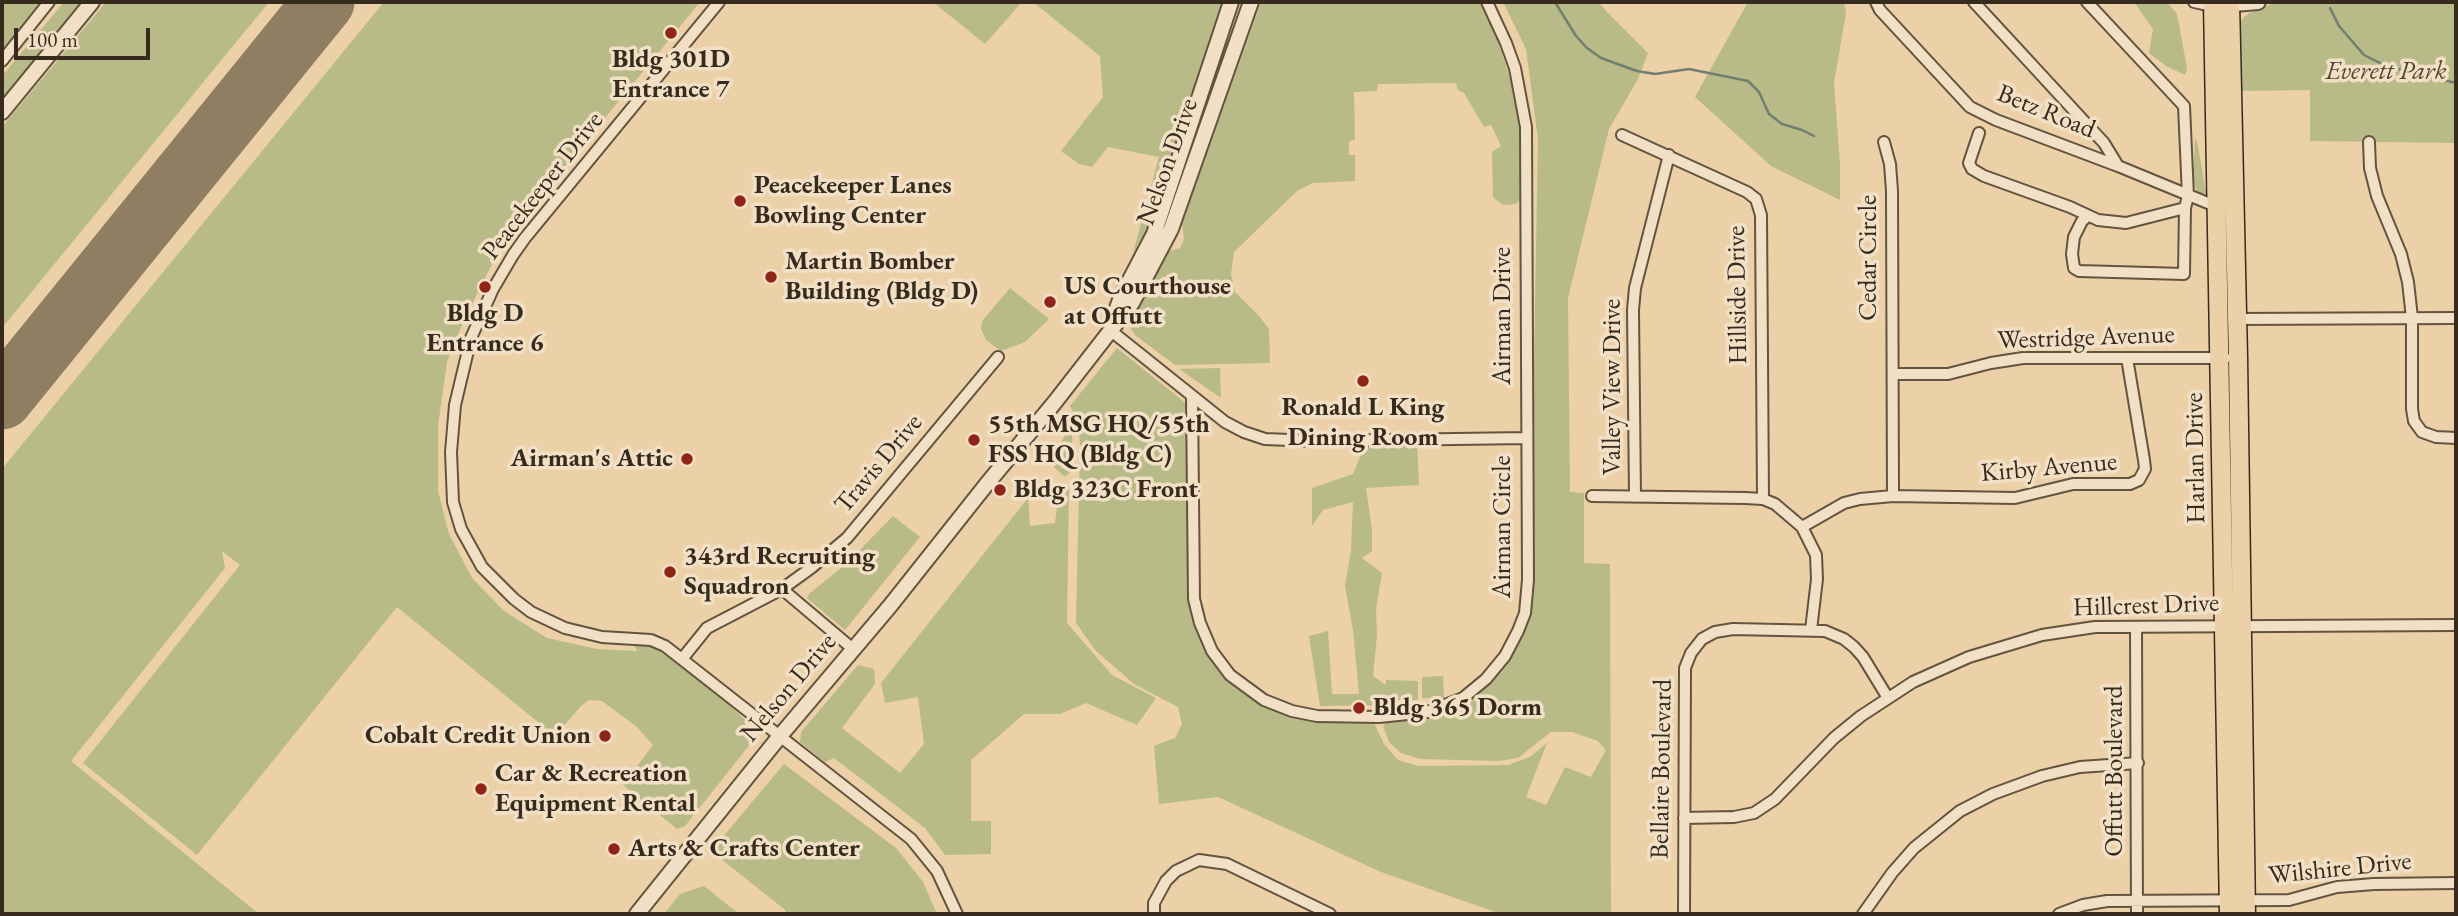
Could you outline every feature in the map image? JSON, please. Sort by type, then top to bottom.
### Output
[{"type":"main road","name":"Harlan Drive","points":[[2221,3],[2229,319],[2237,907]]},
{"type":"street","points":[[2,61],[49,2]]},
{"type":"street","points":[[2,112],[92,2]]},
{"type":"street","name":"Peacekeeper Drive","points":[[719,2],[513,254],[471,338],[452,429],[452,487],[457,517],[467,542],[482,567],[498,586],[531,612],[554,623],[602,637],[651,640],[665,646],[780,736]]},
{"type":"street","name":"Nelson Drive","points":[[1110,330],[1121,297],[1144,256],[1165,204],[1231,2]]},
{"type":"street","name":"Nelson Drive","points":[[637,914],[1055,402],[1132,303],[1171,229],[1251,2]]},
{"type":"street","name":"Airman Drive","points":[[1487,2],[1506,43],[1521,90],[1526,127],[1526,438]]},
{"type":"street","name":"Betz Road","points":[[1877,2],[1880,10],[1970,107],[1996,120],[2226,208]]},
{"type":"street","name":"Betz Road","points":[[1974,2],[2104,142],[2118,166]]},
{"type":"street","points":[[2087,2],[2184,106],[2188,195],[2185,208],[2184,274],[2079,271],[2074,268],[2074,237],[2082,221],[2088,216]]},
{"type":"street","points":[[2194,2],[2259,2]]},
{"type":"street","points":[[1979,133],[1969,163],[1972,169],[2088,216],[2111,223],[2126,223],[2185,208]]},
{"type":"street","name":"Hillside Drive","points":[[1622,135],[1747,192],[1756,200],[1761,215],[1763,499]]},
{"type":"street","name":"Cedar Circle","points":[[1884,142],[1890,164],[1892,191],[1893,496]]},
{"type":"street","points":[[2369,142],[2372,177],[2377,195],[2401,254],[2408,282],[2412,317],[2414,421],[2423,432],[2435,437],[2456,438]]},
{"type":"street","name":"Valley View Drive","points":[[1635,497],[1634,299],[1669,155]]},
{"type":"street","points":[[2229,319],[2456,318]]},
{"type":"street","points":[[1110,330],[1192,396]]},
{"type":"street","name":"Travis Drive","points":[[681,659],[707,628],[782,589],[847,538],[998,357]]},
{"type":"street","name":"Westridge Avenue","points":[[1894,374],[1948,373],[2023,358],[2229,358]]},
{"type":"street","name":"Kirby Avenue","points":[[1802,527],[1844,503],[1893,496],[2015,498],[2073,484],[2130,484],[2139,480],[2143,476],[2144,460],[2127,358]]},
{"type":"street","name":"Airman Circle","points":[[1192,396],[1233,427],[1265,439],[1315,441],[1526,438],[1526,605],[1518,631],[1496,668],[1481,684],[1463,698],[1427,712],[1379,717],[1308,716],[1264,701],[1240,684],[1212,651],[1194,600],[1192,396]]},
{"type":"street","points":[[1592,496],[1763,499],[1786,512],[1802,527],[1816,555],[1811,630]]},
{"type":"street","points":[[782,589],[853,649]]},
{"type":"street","name":"Hillcrest Drive","points":[[1684,818],[1734,817],[1759,810],[1775,799],[1834,738],[1913,682],[1969,657],[2042,635],[2095,627],[2456,625]]},
{"type":"street","name":"Offutt Boulevard","points":[[2137,628],[2137,914]]},
{"type":"street","name":"Bellaire Boulevard","points":[[1684,914],[1685,668],[1691,653],[1702,639],[1715,632],[1733,629],[1811,630],[1835,635],[1854,647],[1863,657],[1888,698]]},
{"type":"street","points":[[780,736],[920,848],[937,871],[957,914]]},
{"type":"street","points":[[1863,914],[1892,873],[1914,848],[1961,811],[1993,794],[2042,776],[2080,767],[2138,764]]},
{"type":"street","points":[[1154,914],[1154,904],[1166,881],[1176,871],[1199,860],[1227,864],[1330,914]]},
{"type":"street","name":"Wilshire Drive","points":[[2059,914],[2095,903],[2138,901],[2237,907],[2299,899],[2337,887],[2456,883]]},
{"type":"green space","points":[[2,2],[41,2],[2,51]]},
{"type":"green space","points":[[64,2],[84,2],[2,102],[2,76]]},
{"type":"green space","points":[[106,2],[269,2],[2,328],[2,127]]},
{"type":"green space","points":[[384,2],[700,2],[503,242],[464,320],[447,362],[438,426],[438,491],[449,534],[472,578],[504,611],[547,638],[597,649],[637,651],[634,644],[654,644],[720,696],[759,733],[685,826],[677,829],[623,785],[653,745],[637,727],[602,701],[589,700],[555,736],[397,607],[197,855],[83,763],[240,565],[222,551],[225,568],[71,761],[259,914],[2,914],[2,469]]},
{"type":"green space","points":[[933,2],[1022,2],[985,44]]},
{"type":"green space","points":[[1033,2],[1223,2],[1145,233],[1133,253],[1159,157],[1108,147],[1092,167],[1079,164],[1061,151],[1103,97],[1100,56]]},
{"type":"green space","points":[[1261,2],[1479,2],[1496,36],[1512,83],[1520,131],[1522,198],[1516,204],[1503,205],[1493,197],[1492,152],[1501,146],[1491,125],[1484,127],[1456,83],[1378,84],[1377,91],[1354,92],[1355,140],[1349,141],[1349,155],[1355,155],[1355,181],[1313,183],[1297,191],[1234,252],[1231,274],[1235,292],[1269,329],[1270,363],[1175,365],[1135,335],[1130,323],[1169,251],[1180,248],[1184,239],[1182,224]]},
{"type":"green space","points":[[1503,2],[1599,2],[1648,53],[1638,79],[1609,129],[1568,298],[1570,492],[1584,493],[1584,563],[1610,564],[1611,914],[1501,914],[1381,872],[1218,797],[1159,804],[1154,746],[1175,738],[1182,724],[1178,707],[1134,684],[1095,650],[1076,623],[1080,444],[1078,421],[1070,406],[1117,348],[1188,405],[1189,586],[1193,618],[1202,641],[1220,670],[1248,696],[1274,710],[1307,720],[1373,721],[1384,744],[1398,760],[1419,766],[1508,765],[1530,757],[1547,743],[1526,797],[1546,805],[1565,767],[1591,777],[1606,750],[1598,741],[1572,732],[1551,732],[1518,758],[1499,761],[1420,759],[1401,753],[1389,742],[1383,726],[1387,722],[1434,715],[1476,695],[1508,663],[1528,623],[1534,584],[1538,139],[1526,49]]},
{"type":"green space","points":[[1748,2],[1844,2],[1846,13],[1834,83],[1840,200],[1771,166],[1695,97]]},
{"type":"green space","points":[[2134,2],[2167,2],[2177,14],[2187,68],[2185,75],[2166,66],[2149,53],[2153,29]]},
{"type":"green space","name":"Everett Park","points":[[2277,2],[2456,2],[2456,143],[2310,141],[2310,90],[2241,91],[2240,21],[2249,13]]},
{"type":"green space","points":[[2195,137],[2206,193],[2198,193],[2193,181]]},
{"type":"green space","points":[[1010,288],[1049,319],[1025,342],[1001,351],[986,340],[981,329],[982,321]]},
{"type":"green space","points":[[1220,368],[1221,398],[1179,369]]},
{"type":"green space","points":[[1065,435],[1072,435],[1073,469],[1065,477],[1054,467],[1067,447],[1061,443]]},
{"type":"green space","points":[[1417,444],[1419,485],[1366,488],[1372,551],[1362,558],[1382,573],[1376,609],[1377,635],[1373,676],[1386,685],[1386,680],[1418,681],[1418,700],[1393,700],[1395,705],[1320,706],[1309,636],[1328,631],[1332,694],[1359,694],[1353,630],[1345,586],[1351,550],[1353,502],[1323,510],[1312,526],[1312,488],[1353,474],[1365,445]]},
{"type":"green space","points":[[1069,488],[1067,623],[1112,675],[1156,698],[1137,725],[1086,703],[1060,714],[1024,714],[971,760],[971,821],[991,821],[991,854],[945,855],[925,828],[834,758],[825,762],[800,742],[801,732],[858,665],[874,669],[875,684],[842,728],[900,773],[924,744],[918,697],[885,703],[881,683],[1028,498],[1030,526],[1055,523],[1058,498]]},
{"type":"green space","points":[[893,516],[920,537],[845,630],[807,598],[847,563]]},
{"type":"green space","points":[[1443,676],[1444,698],[1422,698],[1422,677]]},
{"type":"green space","points":[[784,764],[896,848],[923,882],[937,914],[787,914],[711,851]]},
{"type":"green space","points":[[704,886],[739,914],[664,914],[680,894]]},
{"type":"waterway","points":[[1555,2],[1576,36],[1601,58],[1637,71],[1655,74],[1689,69],[1748,81],[1759,92],[1769,114],[1782,124],[1814,136]]},
{"type":"waterway","points":[[2330,8],[2339,26],[2364,55],[2386,66],[2456,83]]},
{"type":"runway","points":[[2,399],[324,2]]},
{"type":"place","name":"Bldg 301D Entrance 7","points":[[671,33]]},
{"type":"place","name":"Peacekeeper Lanes Bowling Center","points":[[740,201]]},
{"type":"place","name":"Martin Bomber Building (Bldg D)","points":[[771,277]]},
{"type":"place","name":"Bldg D Entrance 6","points":[[485,287]]},
{"type":"place","name":"US Courthouse at Offutt","points":[[1050,302]]},
{"type":"place","name":"Ronald L King Dining Room","points":[[1363,381]]},
{"type":"place","name":"55th MSG HQ/55th FSS HQ (Bldg C)","points":[[974,440]]},
{"type":"place","name":"Airman's Attic","points":[[687,459]]},
{"type":"place","name":"Bldg 323C Front","points":[[1000,490]]},
{"type":"place","name":"343rd Recruiting Squadron","points":[[670,572]]},
{"type":"place","name":"Bldg 365 Dorm","points":[[1359,708]]},
{"type":"place","name":"Cobalt Credit Union","points":[[605,736]]},
{"type":"place","name":"Car & Recreation Equipment Rental","points":[[481,789]]},
{"type":"place","name":"Arts & Crafts Center","points":[[614,849]]}]
